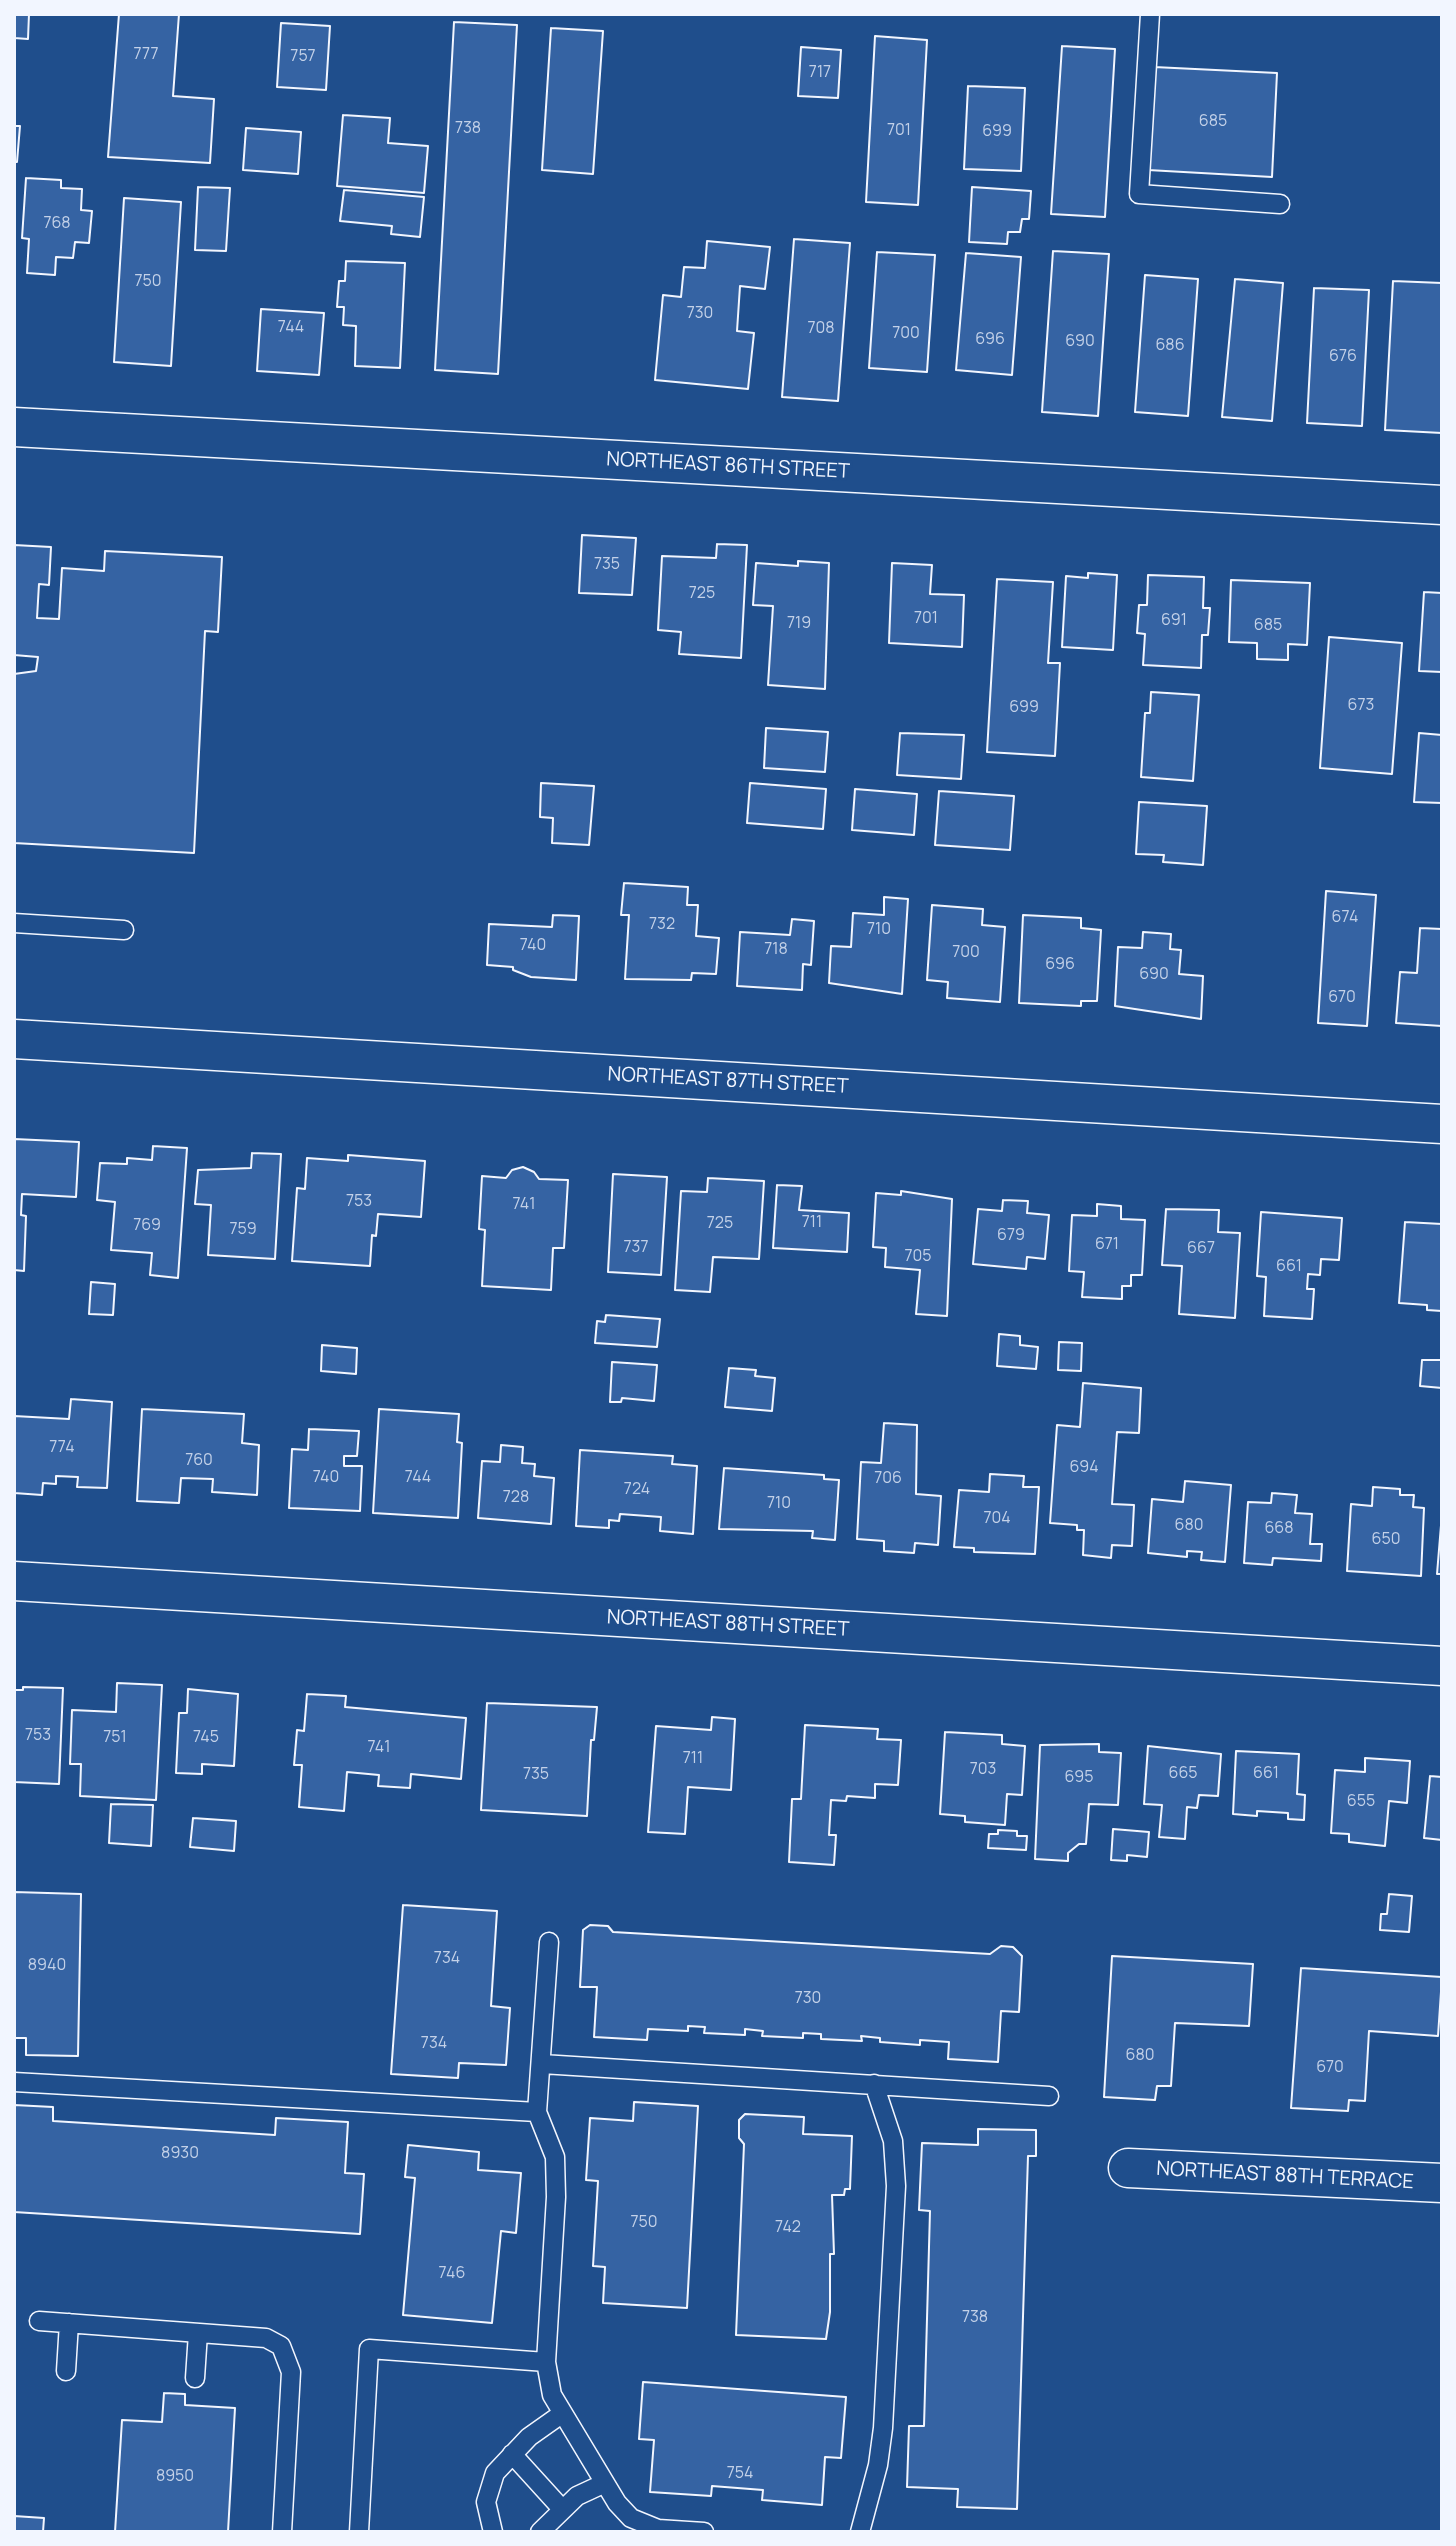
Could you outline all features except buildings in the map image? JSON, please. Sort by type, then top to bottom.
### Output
[{"type":"street","name":"NORTHEAST 86TH STREET","points":[[14,427],[1442,505]]},
{"type":"street","name":"NORTHEAST 87TH STREET","points":[[14,1039],[1442,1124]]},
{"type":"street","name":"NORTHEAST 88TH STREET","points":[[14,1581],[1442,1666]]},
{"type":"street","name":"NORTHEAST 88TH TERRACE","points":[[1128,2168],[1442,2183]]},
{"type":"lane","points":[[1150,14],[1139,194],[1280,204]]},
{"type":"lane","points":[[14,923],[124,930]]},
{"type":"lane","points":[[549,1942],[537,2112],[555,2157],[546,2362],[552,2395],[605,2483],[631,2518],[658,2529],[704,2532]]},
{"type":"lane","points":[[542,2064],[1049,2096]]},
{"type":"lane","points":[[14,2082],[537,2112]]},
{"type":"lane","points":[[860,2532],[878,2465],[883,2428],[896,2186],[893,2141],[885,2109],[874,2084]]},
{"type":"lane","points":[[39,2321],[266,2338],[281,2346],[291,2372],[282,2532]]},
{"type":"lane","points":[[66,2371],[69,2323]]},
{"type":"lane","points":[[195,2378],[198,2333]]},
{"type":"lane","points":[[359,2532],[369,2349],[546,2362]]},
{"type":"lane","points":[[493,2532],[486,2502],[495,2473],[512,2454],[563,2413]]},
{"type":"lane","points":[[512,2454],[562,2509]]},
{"type":"lane","points":[[540,2532],[577,2496],[605,2483]]}]
